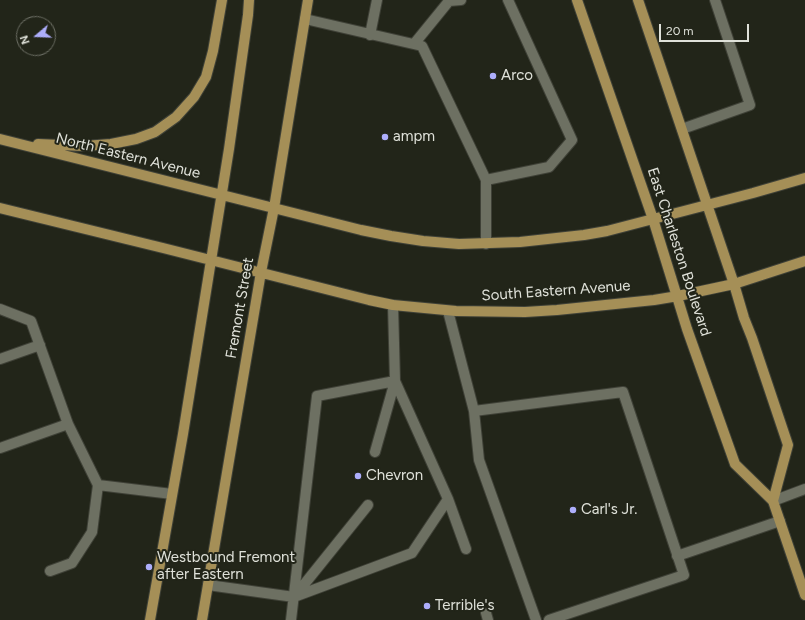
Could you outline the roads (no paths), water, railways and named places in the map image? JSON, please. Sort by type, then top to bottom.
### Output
[{"type":"main road","points":[[19,144],[84,146],[111,144],[136,139],[155,132],[176,118],[194,97],[206,77],[213,51],[222,0]]},
{"type":"main road","points":[[150,620],[222,195],[233,125],[249,0]]},
{"type":"main road","name":"Fremont Street","points":[[202,620],[261,272],[274,208],[308,0]]},
{"type":"main road","name":"East Charleston Boulevard","points":[[577,0],[653,219],[688,329],[735,464],[773,501],[805,595]]},
{"type":"main road","points":[[638,0],[788,445],[773,501]]},
{"type":"main road","name":"North Eastern Avenue","points":[[0,139],[274,208]]},
{"type":"main road","points":[[274,208],[391,236],[458,244],[486,244],[520,242],[607,231],[805,178]]},
{"type":"main road","points":[[0,208],[210,260]]},
{"type":"main road","name":"South Eastern Avenue","points":[[210,260],[393,305],[492,312],[531,311],[622,303],[678,296],[734,284],[805,261]]},
{"type":"lane","points":[[370,35],[378,0]]},
{"type":"lane","points":[[414,44],[450,1],[460,0]]},
{"type":"lane","points":[[486,180],[549,167],[572,140],[508,0]]},
{"type":"lane","points":[[682,129],[750,105],[715,0]]},
{"type":"lane","points":[[305,19],[422,46],[486,180],[486,244]]},
{"type":"lane","points":[[375,452],[395,381],[393,305]]},
{"type":"lane","points":[[0,309],[31,321],[68,424],[98,485],[92,532],[72,563],[50,570]]},
{"type":"lane","points":[[448,310],[474,411],[479,460],[536,620]]},
{"type":"lane","points":[[0,359],[40,345]]},
{"type":"lane","points":[[395,381],[448,499],[466,549]]},
{"type":"lane","points":[[291,620],[316,396],[395,381]]},
{"type":"lane","points":[[474,411],[623,392],[684,575],[549,620]]},
{"type":"lane","points":[[0,448],[68,424]]},
{"type":"lane","points":[[98,485],[172,494]]},
{"type":"lane","points":[[773,501],[805,489]]},
{"type":"lane","points":[[208,585],[294,597],[412,553],[448,499]]},
{"type":"lane","points":[[294,597],[368,505]]},
{"type":"lane","points":[[677,556],[780,521]]},
{"type":"place","name":"Arco","points":[[493,76]]},
{"type":"place","name":"ampm","points":[[385,137]]},
{"type":"place","name":"Chevron","points":[[358,476]]},
{"type":"place","name":"Carl's Jr.","points":[[573,510]]},
{"type":"place","name":"Westbound Fremont after Eastern","points":[[149,567]]},
{"type":"place","name":"Terrible's","points":[[427,606]]}]
